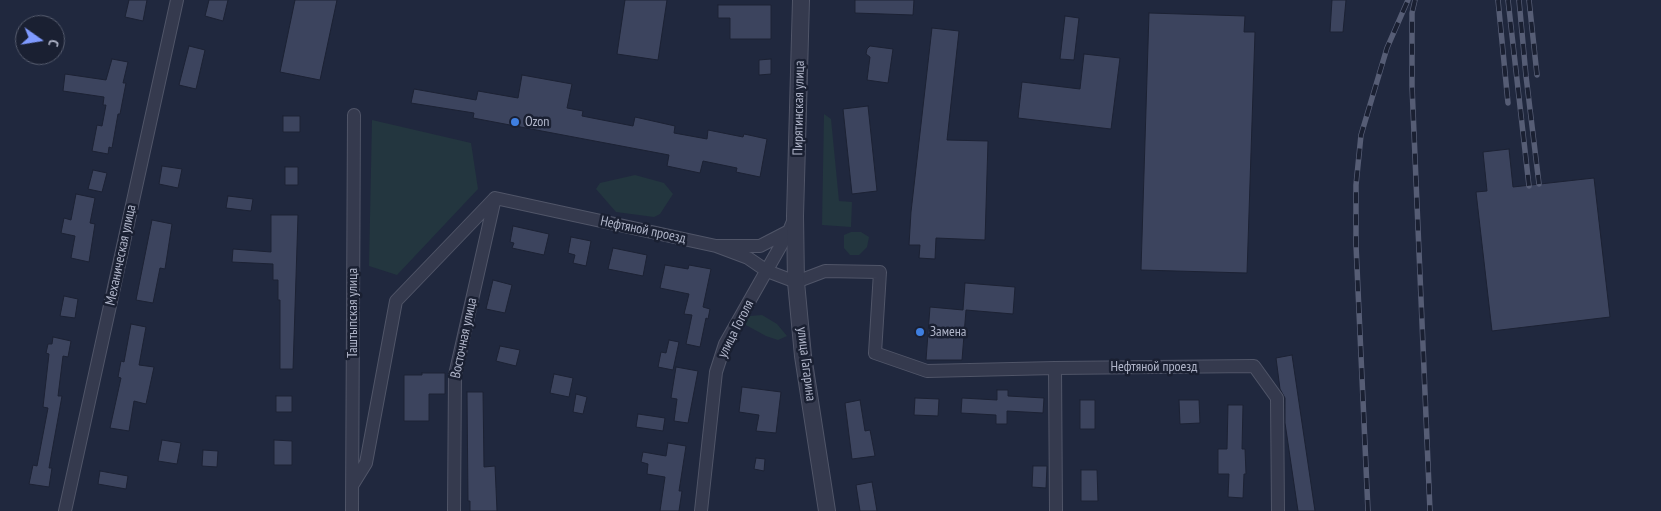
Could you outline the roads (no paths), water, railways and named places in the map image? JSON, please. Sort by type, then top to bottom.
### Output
[{"type":"street","name":"Механическая улица","points":[[65,511],[177,0]]},
{"type":"street","name":"Пирятинская улица","points":[[795,216],[801,0]]},
{"type":"street","name":"Таштыпская улица","points":[[352,511],[354,115]]},
{"type":"street","points":[[352,485],[366,463],[396,301],[495,198]]},
{"type":"street","name":"Нефтяной проезд","points":[[495,198],[716,246],[760,246],[789,231]]},
{"type":"street","name":"Восточная улица","points":[[454,511],[454,375],[495,198]]},
{"type":"street","name":"улица Гоголя","points":[[701,511],[716,372],[725,344],[789,231],[795,216]]},
{"type":"street","name":"улица Гагарина","points":[[795,216],[796,282],[803,356],[828,511]]},
{"type":"street","points":[[716,246],[748,258],[767,271],[796,282]]},
{"type":"street","name":"Нефтяной проезд","points":[[796,282],[825,271],[880,272],[875,352],[927,371],[1254,366],[1277,398],[1278,511]]},
{"type":"street","points":[[1055,368],[1056,511]]},
{"type":"railway","points":[[1368,511],[1356,245],[1356,185],[1361,135],[1387,48],[1408,0]]},
{"type":"railway","points":[[1415,0],[1412,13],[1412,86],[1430,511]]},
{"type":"railway","points":[[1498,0],[1508,103]]},
{"type":"railway","points":[[1508,0],[1529,186]]},
{"type":"railway","points":[[1519,0],[1539,184]]},
{"type":"railway","points":[[1529,0],[1537,75]]},
{"type":"place","name":"Ozon","points":[[515,122]]},
{"type":"place","name":"Замена","points":[[920,332]]}]
